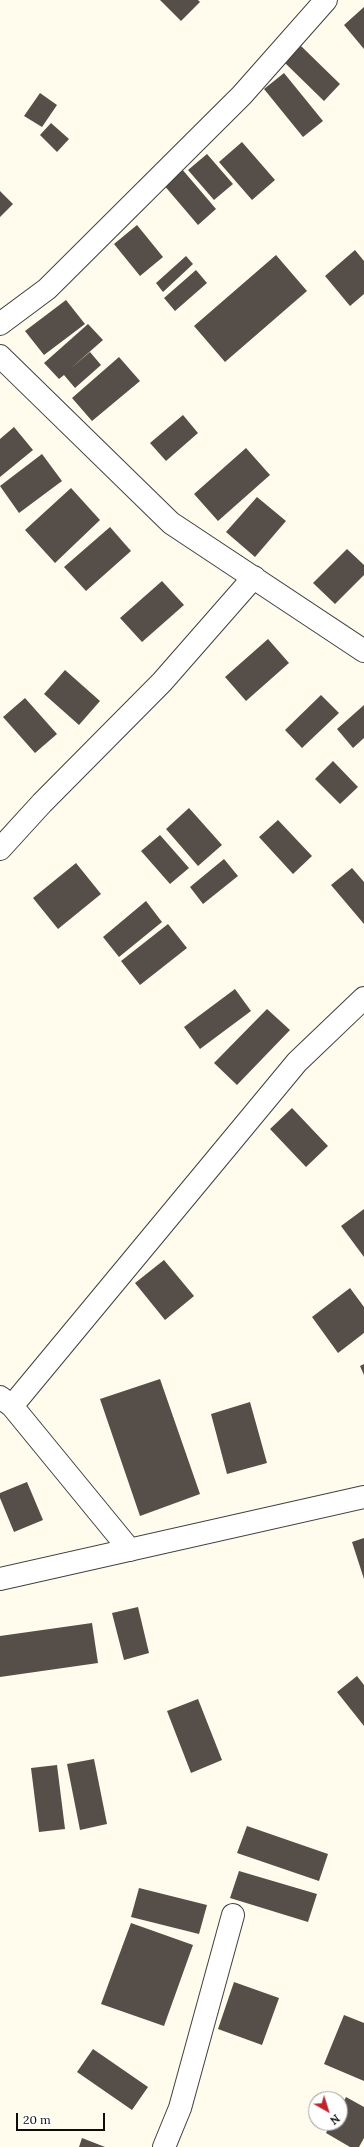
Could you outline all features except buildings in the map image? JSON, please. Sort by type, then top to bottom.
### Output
[{"type":"street","points":[[0,324],[47,289],[242,95],[326,0]]},
{"type":"street","points":[[0,356],[171,523],[364,651]]},
{"type":"street","points":[[0,849],[42,803],[162,682],[254,577]]},
{"type":"street","points":[[130,1550],[6,1401],[296,1062],[364,998]]},
{"type":"street","points":[[0,1579],[364,1496]]},
{"type":"street","points":[[164,2147],[180,2108],[233,1915]]}]
